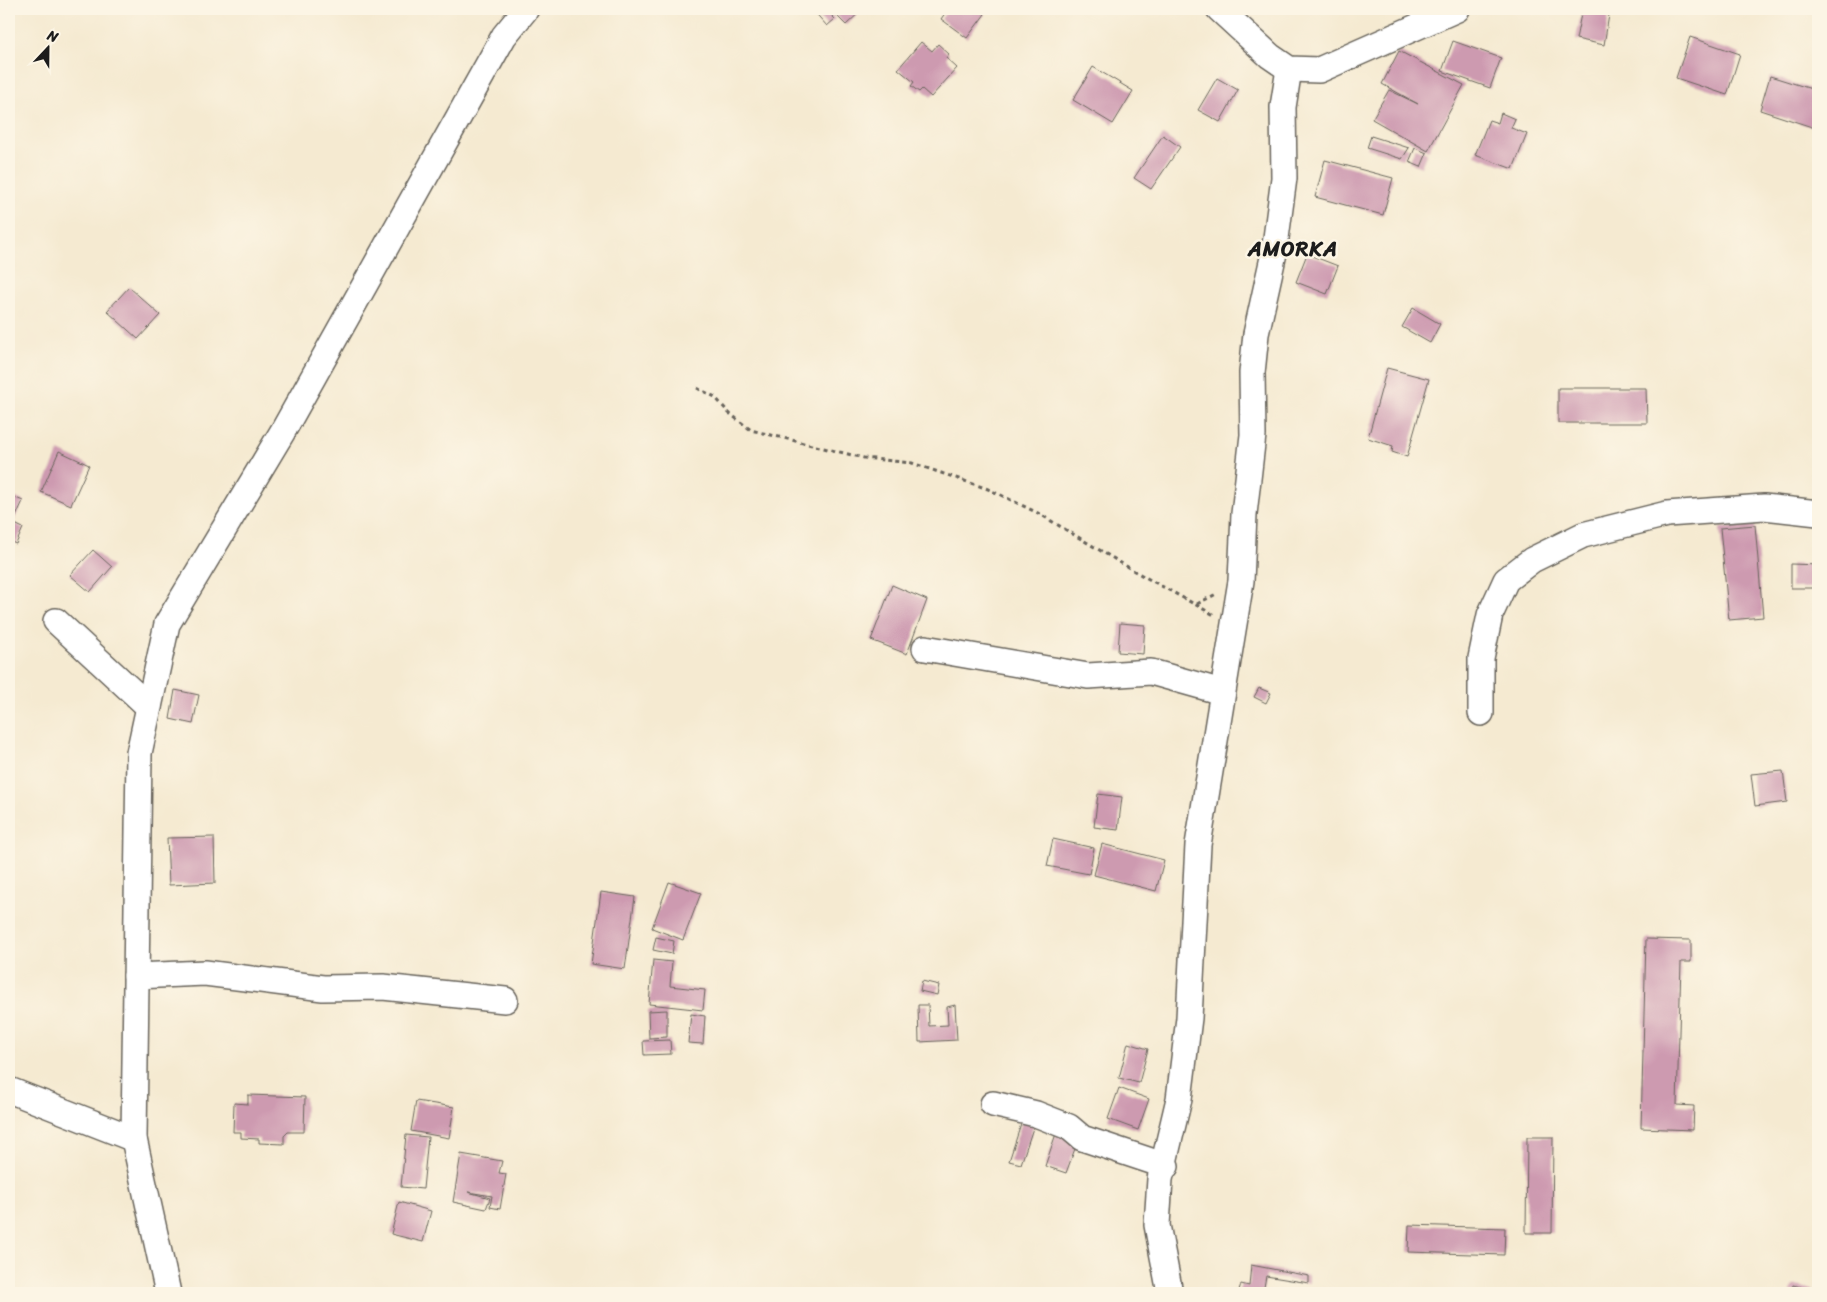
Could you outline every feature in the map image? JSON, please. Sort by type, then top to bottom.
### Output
[{"type":"street","points":[[168,1293],[134,1139],[139,753],[167,624],[283,432],[504,36],[526,9]]},
{"type":"street","points":[[1218,9],[1270,56],[1289,69],[1319,70],[1457,9]]},
{"type":"street","points":[[1170,1293],[1157,1224],[1160,1179],[1165,1165],[1179,1099],[1189,1018],[1198,845],[1240,581],[1244,514],[1253,436],[1252,373],[1256,334],[1274,254],[1284,178],[1283,107],[1289,69]]},
{"type":"street","points":[[1481,713],[1481,658],[1490,615],[1506,580],[1532,560],[1583,535],[1667,514],[1764,507],[1818,513]]},
{"type":"street","points":[[56,621],[149,707]]},
{"type":"street","points":[[925,648],[1088,676],[1151,672],[1222,692]]},
{"type":"street","points":[[136,976],[205,973],[323,988],[383,987],[505,1000]]},
{"type":"street","points":[[9,1090],[134,1139]]},
{"type":"street","points":[[993,1104],[1036,1114],[1069,1127],[1082,1138],[1165,1165]]},
{"type":"path","points":[[697,388],[715,397],[729,414],[751,430],[766,436],[864,458],[912,463],[988,489],[1038,513],[1136,572],[1196,604],[1232,627]]},
{"type":"building","points":[[812,9],[825,9],[835,19],[827,26]]},
{"type":"building","points":[[842,9],[863,9],[846,25],[836,15]]},
{"type":"building","points":[[948,9],[978,9],[985,14],[967,38],[941,19]]},
{"type":"building","points":[[1582,9],[1610,9],[1604,45],[1576,39]]},
{"type":"building","points":[[1690,37],[1740,54],[1727,95],[1676,78]]},
{"type":"building","points":[[1453,41],[1501,58],[1490,88],[1442,71]]},
{"type":"building","points":[[921,42],[932,51],[938,44],[949,54],[946,58],[957,68],[931,97],[922,89],[919,92],[911,86],[914,82],[898,69]]},
{"type":"building","points":[[1399,51],[1464,85],[1428,151],[1372,119],[1389,90],[1418,104],[1382,84]]},
{"type":"building","points":[[1093,67],[1133,91],[1113,124],[1073,100]]},
{"type":"building","points":[[1770,76],[1818,91],[1818,129],[1760,110]]},
{"type":"building","points":[[1217,78],[1238,90],[1220,122],[1198,110]]},
{"type":"building","points":[[1501,113],[1515,119],[1511,128],[1527,134],[1513,169],[1475,155],[1489,120],[1498,123]]},
{"type":"building","points":[[1163,135],[1180,147],[1151,189],[1134,178]]},
{"type":"building","points":[[1371,136],[1409,148],[1402,159],[1367,148]]},
{"type":"building","points":[[1415,148],[1427,153],[1421,167],[1409,162]]},
{"type":"building","points":[[1325,160],[1393,178],[1383,215],[1315,197]]},
{"type":"building","points":[[1307,254],[1338,266],[1327,294],[1296,282]]},
{"type":"building","points":[[129,287],[160,315],[138,339],[107,311]]},
{"type":"building","points":[[1413,308],[1440,324],[1430,343],[1402,327]]},
{"type":"building","points":[[1387,368],[1429,379],[1407,457],[1392,452],[1393,446],[1368,438]]},
{"type":"building","points":[[1558,388],[1646,388],[1647,423],[1558,423]]},
{"type":"building","points":[[59,451],[89,465],[71,505],[41,492]]},
{"type":"building","points":[[9,495],[23,501],[13,523],[23,528],[16,544],[9,541]]},
{"type":"building","points":[[1755,525],[1763,617],[1729,620],[1720,528]]},
{"type":"building","points":[[93,550],[112,567],[90,592],[70,575]]},
{"type":"building","points":[[1791,564],[1818,565],[1818,588],[1791,588]]},
{"type":"building","points":[[892,585],[927,600],[907,654],[871,640]]},
{"type":"building","points":[[1120,623],[1145,625],[1143,654],[1118,652]]},
{"type":"building","points":[[1259,688],[1271,693],[1266,703],[1254,697]]},
{"type":"building","points":[[175,690],[199,695],[193,724],[170,719]]},
{"type":"building","points":[[1783,771],[1787,802],[1755,806],[1751,774]]},
{"type":"building","points":[[1098,794],[1122,797],[1118,830],[1094,827]]},
{"type":"building","points":[[214,837],[215,883],[169,885],[167,838]]},
{"type":"building","points":[[1053,839],[1094,848],[1089,874],[1047,866]]},
{"type":"building","points":[[1102,844],[1164,860],[1156,891],[1094,875]]},
{"type":"building","points":[[669,882],[701,893],[683,940],[652,928]]},
{"type":"building","points":[[601,892],[635,897],[625,969],[591,964]]},
{"type":"building","points":[[656,937],[674,941],[672,954],[653,950]]},
{"type":"building","points":[[1646,939],[1691,940],[1691,962],[1681,962],[1677,1105],[1694,1106],[1693,1130],[1641,1128]]},
{"type":"building","points":[[653,960],[672,962],[670,986],[705,990],[703,1010],[649,1004]]},
{"type":"building","points":[[922,981],[939,985],[937,995],[920,991]]},
{"type":"building","points":[[918,1005],[928,1005],[929,1026],[948,1025],[947,1007],[955,1005],[957,1040],[919,1042]]},
{"type":"building","points":[[667,1010],[667,1037],[649,1038],[648,1011]]},
{"type":"building","points":[[691,1014],[705,1016],[703,1044],[688,1043]]},
{"type":"building","points":[[670,1040],[671,1054],[644,1055],[643,1041]]},
{"type":"building","points":[[1128,1043],[1148,1049],[1139,1083],[1119,1078]]},
{"type":"building","points":[[1119,1088],[1149,1099],[1138,1130],[1108,1119]]},
{"type":"building","points":[[248,1095],[305,1097],[304,1132],[288,1132],[284,1136],[284,1144],[259,1143],[259,1139],[241,1138],[241,1132],[233,1132],[234,1103],[248,1104]]},
{"type":"building","points":[[416,1101],[454,1107],[449,1138],[411,1131]]},
{"type":"building","points":[[1026,1109],[1038,1113],[1021,1164],[1009,1161]]},
{"type":"building","points":[[1061,1119],[1083,1127],[1066,1173],[1045,1166]]},
{"type":"building","points":[[406,1135],[428,1137],[423,1189],[401,1187]]},
{"type":"building","points":[[1527,1137],[1553,1137],[1552,1233],[1526,1233]]},
{"type":"building","points":[[461,1154],[502,1161],[499,1173],[506,1174],[500,1209],[490,1207],[492,1196],[468,1192],[490,1198],[486,1209],[453,1202]]},
{"type":"building","points":[[399,1202],[431,1211],[423,1242],[391,1234]]},
{"type":"building","points":[[1409,1225],[1505,1228],[1504,1255],[1408,1252]]},
{"type":"building","points":[[1251,1265],[1309,1276],[1309,1283],[1266,1276],[1263,1293],[1238,1293],[1241,1284],[1249,1286]]},
{"type":"building","points":[[1793,1285],[1812,1290],[1812,1293],[1791,1293]]},
{"type":"district","name":"AMORKA","points":[[1293,249]]}]
